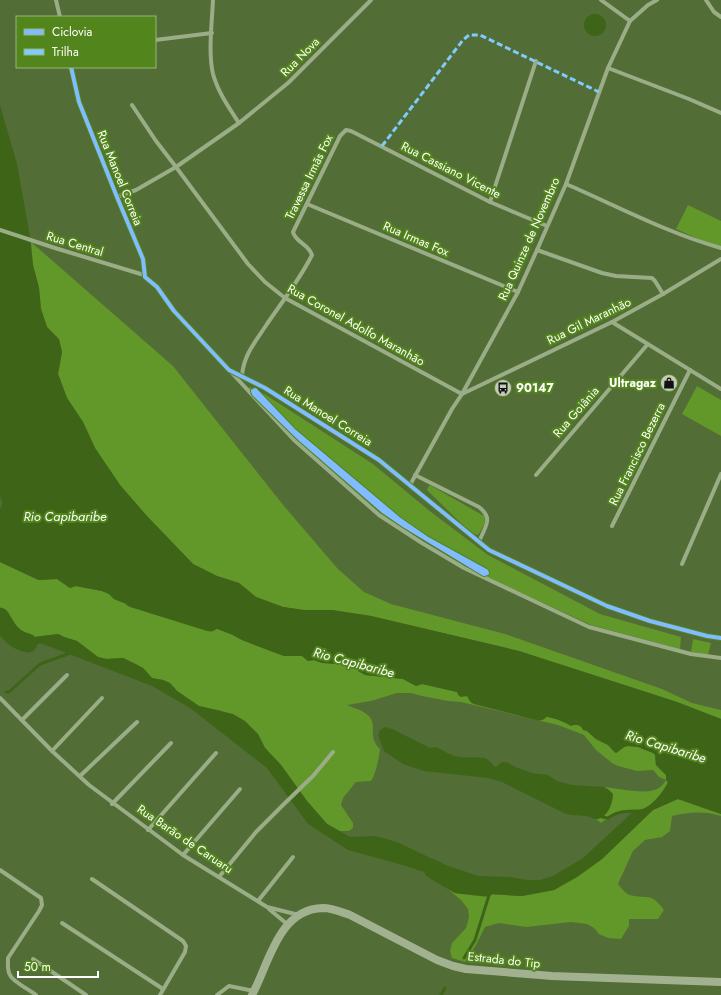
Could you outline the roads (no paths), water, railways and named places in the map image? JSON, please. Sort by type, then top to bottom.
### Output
[{"type":"street","points":[[56,0],[60,16]]},
{"type":"street","points":[[213,0],[213,74],[226,104],[239,123]]},
{"type":"street","name":"Rua Nova","points":[[117,197],[136,190],[176,167],[239,123],[288,83],[372,0]]},
{"type":"street","points":[[601,0],[630,21]]},
{"type":"street","name":"Rua Quinze de Novembro","points":[[410,484],[518,292],[538,250],[566,184],[608,68],[630,21],[657,0]]},
{"type":"street","points":[[706,0],[714,12],[721,17]]},
{"type":"street","points":[[156,40],[212,33]]},
{"type":"street","points":[[490,202],[536,62]]},
{"type":"street","name":"Rua Manoel Correia","points":[[71,68],[79,102],[143,259],[144,275],[148,281],[157,287],[174,311],[194,334],[229,370],[242,375],[379,460],[489,550],[607,606],[650,621],[707,636],[721,638]]},
{"type":"street","points":[[608,68],[721,113]]},
{"type":"street","name":"Rua Coronel Adolfo Maranhão","points":[[132,105],[156,141],[248,264],[265,282],[285,298],[462,394]]},
{"type":"street","name":"Rua Cassiano Vicente","points":[[346,130],[351,131],[490,202],[547,226]]},
{"type":"street","name":"Travessa Irmãs Fox","points":[[285,298],[310,258],[312,252],[294,235],[295,228],[340,136],[346,130]]},
{"type":"street","points":[[566,184],[671,230],[705,244],[721,248]]},
{"type":"street","name":"Rua Irmas Fox","points":[[307,204],[518,292]]},
{"type":"street","name":"Rua Central","points":[[0,230],[144,275]]},
{"type":"street","points":[[538,250],[602,273],[630,278],[652,278],[663,294]]},
{"type":"street","name":"Rua Gil Maranhão","points":[[462,394],[612,322],[663,294],[721,259]]},
{"type":"street","points":[[242,375],[244,359],[250,348],[285,298]]},
{"type":"street","points":[[612,322],[721,389]]},
{"type":"street","name":"Rua Goiânia","points":[[536,475],[648,345]]},
{"type":"street","points":[[229,370],[294,440],[379,515],[422,543],[471,571],[589,627],[691,654],[721,658]]},
{"type":"street","name":"Rua Francisco Bezerra","points":[[612,526],[690,370]]},
{"type":"street","points":[[682,564],[721,474]]},
{"type":"street","points":[[415,475],[479,506],[485,512],[487,520],[478,542]]},
{"type":"street","points":[[22,720],[67,675]]},
{"type":"street","name":"Rua Barão de Caruaru","points":[[0,698],[52,751],[112,804],[183,855],[267,907],[300,915]]},
{"type":"street","points":[[52,751],[102,698]]},
{"type":"street","points":[[80,776],[137,722]]},
{"type":"street","points":[[112,804],[171,743]]},
{"type":"street","points":[[219,878],[256,832],[313,776],[333,752]]},
{"type":"street","points":[[148,830],[216,753]]},
{"type":"street","points":[[183,855],[240,789]]},
{"type":"street","points":[[258,901],[293,857]]},
{"type":"street","points":[[0,870],[41,898],[42,905],[39,911],[8,958],[10,975],[36,995]]},
{"type":"street","points":[[92,879],[183,941],[186,946],[185,952],[160,995]]},
{"type":"street","points":[[267,907],[287,924]]},
{"type":"street","name":"Estrada do Tip","points":[[300,915],[310,910],[324,908],[336,910],[350,915],[437,960],[466,969],[552,976],[721,982]]},
{"type":"street","points":[[217,995],[229,986],[253,993],[271,951],[287,924],[300,915]]},
{"type":"street","points":[[62,922],[163,989]]},
{"type":"street","points":[[33,959],[86,995]]},
{"type":"water","points":[[595,14],[603,17],[606,25],[603,33],[595,36],[587,33],[584,25],[587,17]]},
{"type":"water","name":"Rio Capibaribe","points":[[0,105],[17,164],[29,231],[33,265],[39,288],[41,309],[47,327],[59,339],[62,352],[58,374],[67,398],[83,422],[95,448],[120,485],[146,515],[193,564],[217,576],[239,583],[256,597],[283,607],[304,610],[332,610],[371,616],[519,651],[677,702],[721,719],[721,814],[678,799],[653,810],[602,859],[577,877],[554,890],[522,896],[490,894],[406,866],[348,850],[308,824],[267,768],[190,708],[152,686],[43,644],[24,643],[13,638],[0,620],[0,610],[17,629],[24,633],[34,637],[58,634],[77,641],[98,657],[106,659],[123,658],[143,668],[152,678],[170,683],[177,691],[199,706],[233,714],[245,721],[258,734],[265,748],[281,765],[307,801],[327,824],[350,837],[375,836],[397,842],[443,864],[478,876],[540,880],[553,876],[583,858],[635,810],[640,810],[650,805],[663,791],[668,782],[666,780],[666,775],[656,765],[655,755],[653,753],[638,747],[628,746],[616,753],[608,745],[596,739],[579,726],[571,726],[554,718],[535,716],[532,712],[517,711],[514,707],[514,702],[511,700],[492,704],[472,695],[461,697],[457,692],[422,684],[416,686],[403,679],[365,675],[358,671],[358,668],[347,663],[322,663],[314,660],[308,661],[302,656],[284,656],[189,618],[177,606],[173,607],[156,601],[157,609],[137,609],[130,604],[114,599],[109,594],[102,591],[76,586],[70,588],[57,579],[39,580],[0,562],[0,508],[2,501],[0,497]]},
{"type":"water","points":[[385,727],[430,748],[439,748],[456,756],[484,758],[496,767],[502,762],[507,762],[515,767],[532,773],[548,775],[557,781],[572,785],[604,787],[613,794],[611,805],[604,816],[597,819],[586,816],[569,815],[502,782],[488,778],[424,771],[403,764],[384,751],[378,735],[380,730]]},
{"type":"waterway","name":"Rio Capibaribe","points":[[133,598],[210,622]]},
{"type":"waterway","points":[[0,617],[14,637],[28,643]]},
{"type":"waterway","points":[[6,692],[9,692],[40,664],[71,652]]},
{"type":"waterway","name":"Rio Capibaribe","points":[[477,695],[539,711]]},
{"type":"waterway","points":[[602,817],[608,818],[612,815],[625,812],[643,811]]},
{"type":"waterway","points":[[433,869],[458,884],[486,887]]},
{"type":"waterway","points":[[464,958],[475,940],[490,892]]},
{"type":"waterway","points":[[441,995],[445,988]]},
{"type":"place","name":"Ultragaz","points":[[669,383]]},
{"type":"place","name":"90147","points":[[503,388]]}]
